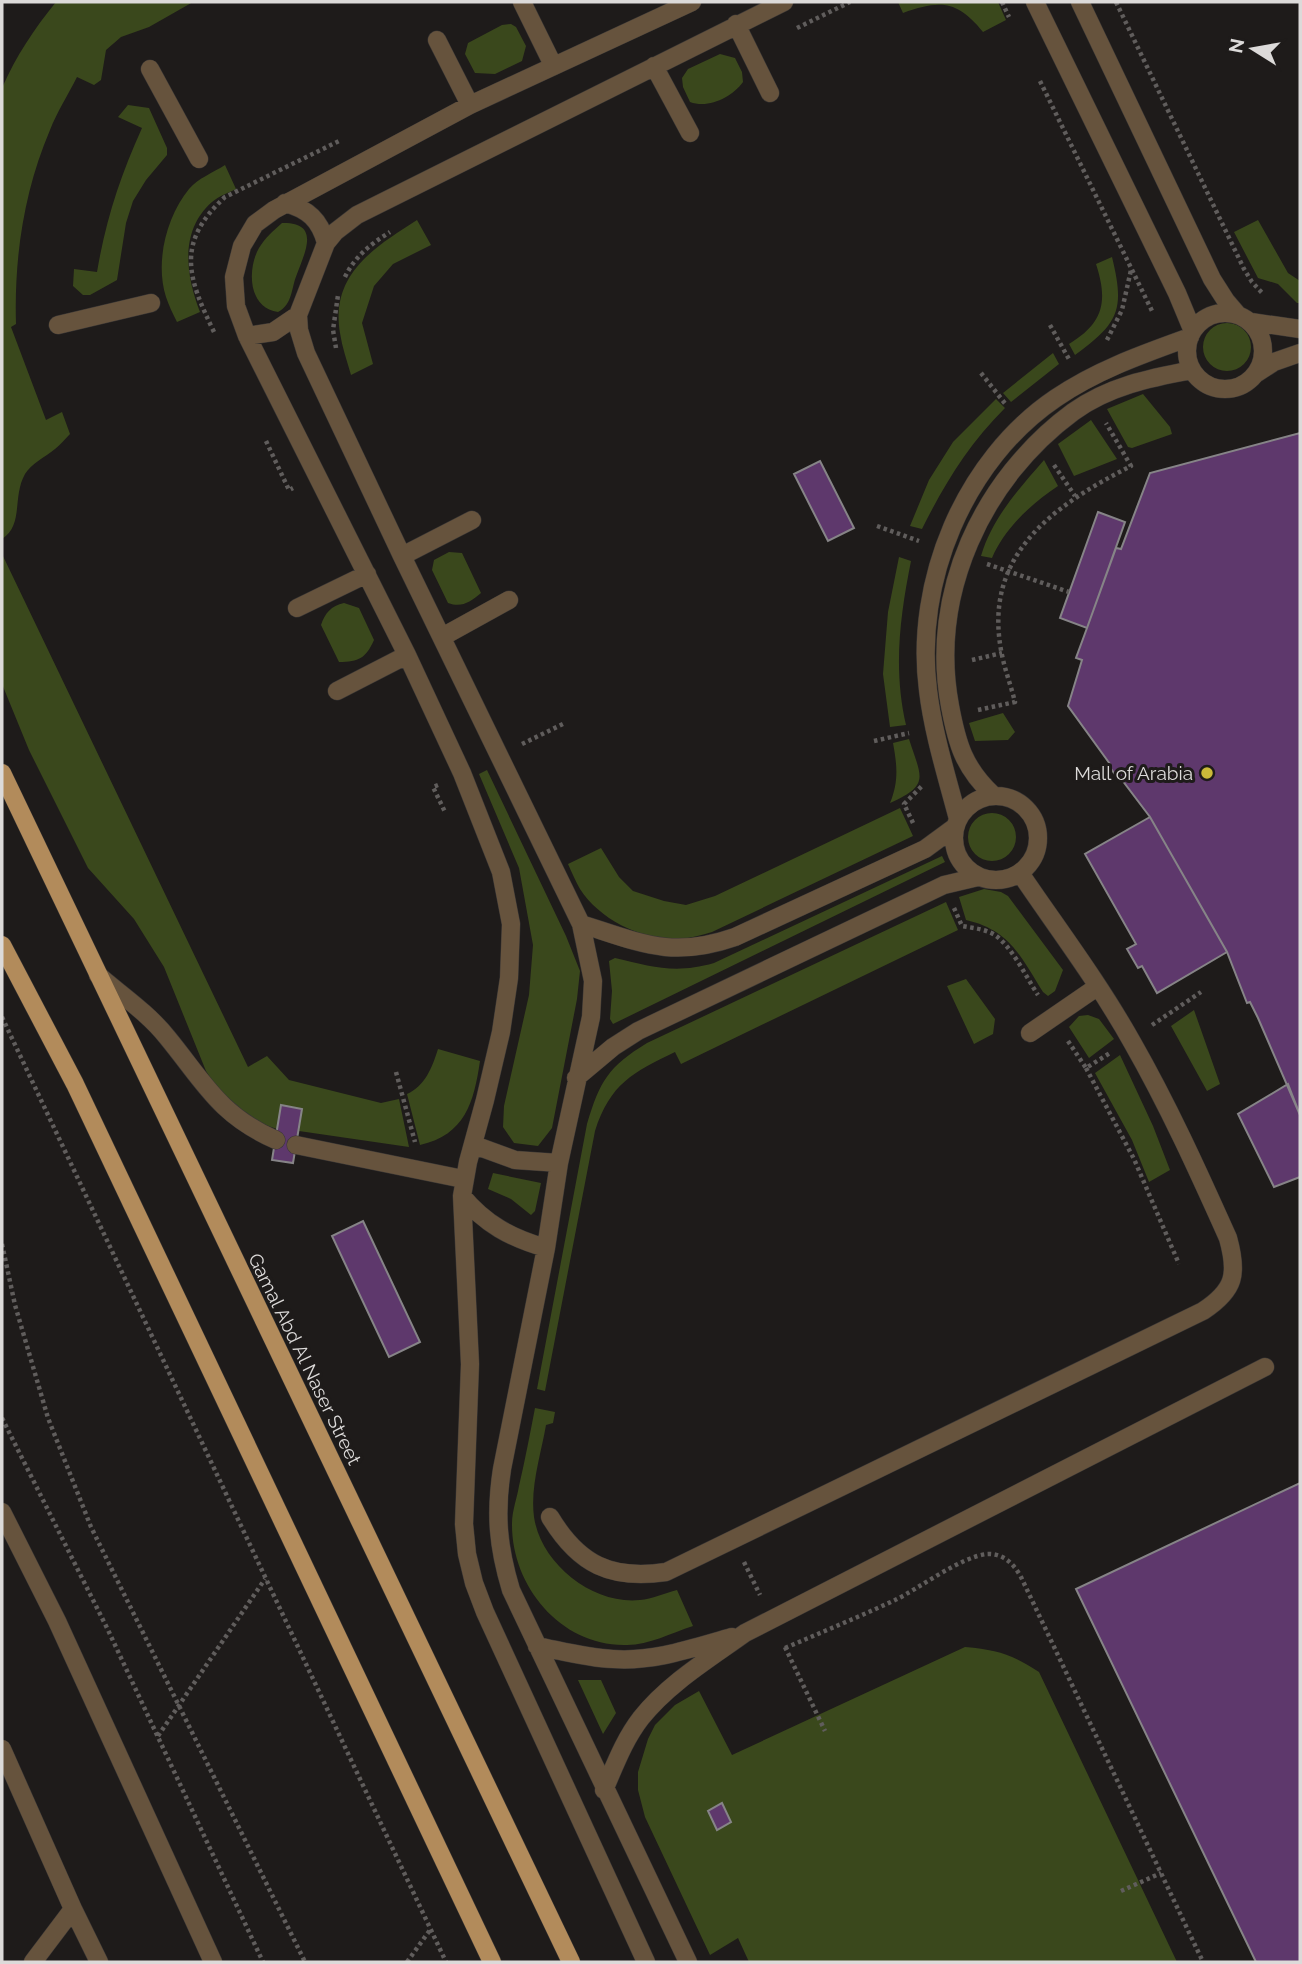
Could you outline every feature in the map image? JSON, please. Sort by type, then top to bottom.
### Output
[{"type":"main road","name":"Gamal Abd Al Naser Street","points":[[2,773],[571,1962]]},
{"type":"main road","points":[[2,945],[75,1084],[492,1962]]},
{"type":"street","points":[[522,2],[554,65]]},
{"type":"street","points":[[646,1962],[485,1612],[469,1564],[464,1524],[470,1364],[463,1187],[501,1032],[509,978],[511,924],[501,872],[484,824],[407,654],[247,336],[236,306],[234,277],[242,246],[255,224],[285,203],[470,106],[691,2]]},
{"type":"street","points":[[688,1962],[511,1590],[502,1561],[498,1530],[498,1499],[546,1248],[559,1163],[591,1017],[593,981],[581,924],[306,354],[298,315],[327,243],[335,232],[357,215],[783,2]]},
{"type":"street","points":[[1035,2],[1177,293],[1191,333],[1188,358],[1192,370],[1212,387],[1224,390],[1237,388],[1274,362],[1300,353]]},
{"type":"street","points":[[1080,2],[1212,279],[1226,301],[1259,334],[1263,348],[1257,373]]},
{"type":"street","points":[[736,24],[770,93]]},
{"type":"street","points":[[437,40],[470,106]]},
{"type":"street","points":[[654,66],[690,134]]},
{"type":"street","points":[[150,69],[199,159]]},
{"type":"street","points":[[285,203],[300,207],[313,216],[322,228],[327,243]]},
{"type":"street","points":[[58,325],[151,303]]},
{"type":"street","points":[[978,877],[966,868],[957,856],[954,842],[956,823],[928,691],[925,651],[935,574],[957,517],[988,465],[1023,424],[1054,399],[1091,377],[1168,345],[1191,333],[1212,316],[1225,313],[1300,329]]},
{"type":"street","points":[[247,336],[273,332],[298,315]]},
{"type":"street","points":[[993,795],[978,781],[958,745],[946,687],[945,650],[950,604],[968,546],[981,516],[1006,477],[1037,442],[1073,412],[1093,400],[1143,379],[1192,370]]},
{"type":"street","points":[[402,556],[472,520]]},
{"type":"street","points":[[297,608],[368,573]]},
{"type":"street","points":[[442,637],[509,600]]},
{"type":"street","points":[[337,691],[407,654]]},
{"type":"street","points":[[576,1078],[613,1047],[638,1031],[944,885],[978,877],[999,880],[1020,873],[1031,862],[1038,847],[1038,831],[1033,816],[1023,804],[1009,797],[993,795],[979,799],[966,807],[956,823],[925,849],[712,946],[662,948],[581,924]]},
{"type":"street","points":[[551,1517],[562,1537],[578,1553],[598,1566],[620,1573],[643,1575],[666,1572],[1203,1311],[1221,1299],[1232,1280],[1234,1258],[1228,1238],[1168,1108],[1131,1040],[1020,873]]},
{"type":"street","points":[[96,973],[166,1035],[211,1095],[233,1116],[275,1140]]},
{"type":"street","points":[[1030,1033],[1097,987]]},
{"type":"street","points":[[296,1145],[423,1171],[463,1187],[474,1210],[495,1228],[519,1241],[546,1248]]},
{"type":"street","points":[[474,1145],[515,1160],[559,1163]]},
{"type":"street","points":[[604,1790],[622,1748],[640,1719],[689,1673],[745,1633],[1265,1367]]},
{"type":"street","points":[[2,1512],[57,1621],[213,1962]]},
{"type":"street","points":[[537,1646],[614,1660],[647,1658],[680,1652],[745,1633]]},
{"type":"street","points":[[2,1749],[99,1962]]},
{"type":"street","points":[[33,1962],[73,1909]]},
{"type":"path","points":[[783,2],[796,29],[850,2]]},
{"type":"path","points":[[1002,2],[1014,28]]},
{"type":"path","points":[[1116,2],[1244,269],[1262,294],[1273,301]]},
{"type":"path","points":[[1038,77],[1168,345]]},
{"type":"path","points":[[220,344],[196,295],[192,279],[193,246],[199,227],[210,211],[225,197],[349,136]]},
{"type":"path","points":[[343,281],[357,258],[369,245],[400,225]]},
{"type":"path","points":[[1114,342],[1103,347],[1122,310],[1131,268]]},
{"type":"path","points":[[337,352],[333,330],[339,289]]},
{"type":"path","points":[[1050,325],[1071,362]]},
{"type":"path","points":[[1061,370],[1080,358]]},
{"type":"path","points":[[951,716],[1015,702],[1002,653],[999,627],[1000,603],[1007,571],[1019,550],[1056,511],[1075,496],[1131,466],[1093,400]]},
{"type":"path","points":[[1002,417],[1010,409]]},
{"type":"path","points":[[260,429],[289,490],[318,475]]},
{"type":"path","points":[[922,542],[925,532]]},
{"type":"path","points":[[874,741],[913,732]]},
{"type":"path","points":[[924,776],[918,792],[904,804],[925,849]]},
{"type":"path","points":[[433,787],[450,822]]},
{"type":"path","points":[[944,885],[962,926],[994,935],[1004,944],[1086,1068],[1134,1159],[1179,1264]]},
{"type":"path","points":[[1086,1068],[1201,992]]},
{"type":"path","points":[[2,1017],[446,1962]]},
{"type":"path","points":[[396,1072],[423,1171]]},
{"type":"path","points":[[2,1244],[15,1305],[48,1418],[91,1527],[305,1962]]},
{"type":"path","points":[[2,1418],[53,1517],[264,1962]]},
{"type":"path","points":[[785,1648],[896,1600],[974,1557],[990,1554],[1002,1556],[1015,1566],[1021,1577],[1203,1962]]},
{"type":"path","points":[[157,1737],[265,1579]]},
{"type":"path","points":[[1121,1891],[1161,1873]]},
{"type":"path","points":[[407,1962],[430,1930]]},
{"type":"green space","points":[[56,2],[193,2],[149,27],[121,37],[106,50],[101,80],[94,85],[77,77],[41,153],[22,225],[16,324],[11,327],[46,420],[62,412],[70,434],[25,474],[19,492],[16,518],[9,533],[2,539],[2,88],[26,43]]},
{"type":"green space","points":[[898,2],[998,2],[1006,20],[983,32],[974,21],[956,8],[927,6],[903,13]]},
{"type":"green space","points":[[511,24],[516,27],[526,46],[522,61],[495,74],[475,73],[465,54],[468,43],[502,25]]},
{"type":"green space","points":[[720,54],[735,58],[742,72],[743,82],[720,100],[705,104],[690,102],[682,78],[688,69]]},
{"type":"green space","points":[[128,105],[149,108],[167,148],[167,155],[133,201],[126,223],[117,280],[90,295],[83,295],[73,286],[74,269],[97,272],[115,198],[142,128],[118,117]]},
{"type":"green space","points":[[225,165],[236,189],[215,200],[201,214],[190,240],[188,254],[191,284],[200,312],[177,322],[163,284],[162,255],[169,227],[181,200],[192,185]]},
{"type":"green space","points":[[417,220],[431,245],[393,264],[374,286],[362,323],[373,364],[351,375],[340,333],[342,294],[349,278],[372,252]]},
{"type":"green space","points":[[1258,220],[1288,273],[1300,281],[1300,303],[1278,284],[1258,278],[1234,232]]},
{"type":"green space","points":[[282,223],[302,227],[307,240],[289,300],[278,312],[261,303],[256,296],[252,276],[259,248]]},
{"type":"green space","points":[[1112,257],[1118,290],[1115,314],[1101,334],[1075,355],[1069,344],[1090,328],[1100,310],[1102,289],[1096,264]]},
{"type":"green space","points":[[1227,323],[1244,330],[1251,347],[1244,364],[1227,371],[1210,364],[1203,347],[1210,330]]},
{"type":"green space","points":[[1053,353],[1059,364],[1011,402],[1003,393]]},
{"type":"green space","points":[[1143,394],[1170,427],[1172,434],[1132,448],[1128,447],[1107,409]]},
{"type":"green space","points":[[996,399],[1005,408],[958,465],[922,529],[910,526],[929,480],[953,442]]},
{"type":"green space","points":[[1091,420],[1117,459],[1074,476],[1058,444]]},
{"type":"green space","points":[[1044,460],[1058,486],[1020,518],[997,547],[992,558],[981,556],[999,517]]},
{"type":"green space","points":[[449,552],[462,553],[481,593],[462,604],[448,603],[432,570],[434,560]]},
{"type":"green space","points":[[2,554],[248,1067],[267,1056],[289,1080],[381,1103],[399,1099],[409,1147],[299,1131],[302,1109],[282,1105],[277,1129],[245,1114],[227,1099],[212,1081],[164,967],[134,919],[88,868],[29,750],[2,684]]},
{"type":"green space","points":[[899,557],[911,561],[904,602],[899,663],[906,725],[890,727],[883,674],[888,612]]},
{"type":"green space","points":[[344,603],[359,608],[374,640],[361,658],[339,662],[321,625],[329,611]]},
{"type":"green space","points":[[1003,713],[1015,732],[1008,740],[975,741],[969,723]]},
{"type":"green space","points":[[909,739],[919,771],[917,785],[903,797],[890,803],[896,773],[893,743]]},
{"type":"green space","points":[[487,770],[580,971],[552,1128],[538,1146],[514,1143],[503,1127],[504,1106],[529,995],[533,945],[519,868],[479,774]]},
{"type":"green space","points":[[900,808],[913,836],[712,932],[688,938],[666,939],[652,936],[611,919],[580,889],[568,864],[601,848],[619,877],[633,891],[686,905],[715,896]]},
{"type":"green space","points":[[992,813],[1009,820],[1016,837],[1009,854],[992,861],[975,854],[968,837],[975,820]]},
{"type":"green space","points":[[942,856],[945,862],[613,1024],[610,1019],[612,991],[609,961],[615,958],[676,969],[714,963]]},
{"type":"green space","points":[[984,889],[1008,896],[1063,970],[1055,991],[1048,996],[1021,956],[1004,938],[966,920],[959,897]]},
{"type":"green space","points":[[946,902],[958,930],[681,1064],[675,1052],[635,1073],[616,1091],[601,1115],[595,1131],[545,1391],[537,1389],[587,1124],[607,1076],[623,1060],[647,1043]]},
{"type":"green space","points":[[966,979],[995,1019],[993,1034],[974,1044],[947,986]]},
{"type":"green space","points":[[1194,1010],[1220,1084],[1207,1091],[1171,1026]]},
{"type":"green space","points":[[1088,1015],[1099,1019],[1114,1039],[1089,1058],[1069,1027],[1079,1016]]},
{"type":"green space","points":[[438,1049],[480,1061],[478,1076],[465,1115],[457,1125],[448,1133],[420,1145],[407,1094],[423,1081]]},
{"type":"green space","points":[[1120,1055],[1170,1170],[1149,1182],[1132,1140],[1095,1073]]},
{"type":"green space","points":[[493,1173],[541,1183],[535,1211],[531,1215],[511,1199],[488,1189]]},
{"type":"green space","points":[[535,1408],[555,1412],[553,1423],[546,1425],[533,1494],[534,1517],[547,1551],[572,1578],[605,1596],[640,1600],[677,1590],[693,1626],[644,1643],[603,1643],[581,1636],[561,1624],[544,1608],[520,1569],[512,1523]]},
{"type":"green space","points":[[965,1647],[1004,1654],[1039,1672],[1177,1962],[749,1962],[738,1938],[710,1955],[645,1817],[638,1790],[638,1772],[655,1725],[675,1705],[699,1691],[732,1755]]},
{"type":"green space","points":[[578,1680],[601,1680],[616,1713],[603,1734]]},
{"type":"building","name":"Mall of Arabia","points":[[1300,433],[1300,1115],[1258,1018],[1250,1002],[1247,1003],[1227,952],[1210,922],[1150,817],[1122,780],[1119,780],[1068,706],[1082,660],[1076,658],[1116,548],[1121,549],[1150,473]]},
{"type":"building","points":[[820,461],[854,528],[828,541],[794,474]]},
{"type":"building","points":[[1098,512],[1125,522],[1087,628],[1060,618]]},
{"type":"building","points":[[1150,817],[1227,952],[1157,993],[1142,966],[1138,968],[1127,949],[1136,944],[1085,854]]},
{"type":"building","points":[[1288,1084],[1300,1115],[1300,1177],[1274,1187],[1238,1114]]},
{"type":"building","points":[[281,1105],[302,1109],[293,1163],[272,1160]]},
{"type":"building","points":[[363,1221],[420,1342],[389,1357],[332,1236]]},
{"type":"building","points":[[1300,1483],[1300,1962],[1256,1962],[1076,1589]]},
{"type":"building","points":[[722,1803],[731,1822],[717,1830],[708,1811]]},
{"type":"place","name":"Mall of Arabia","points":[[1207,773]]}]
